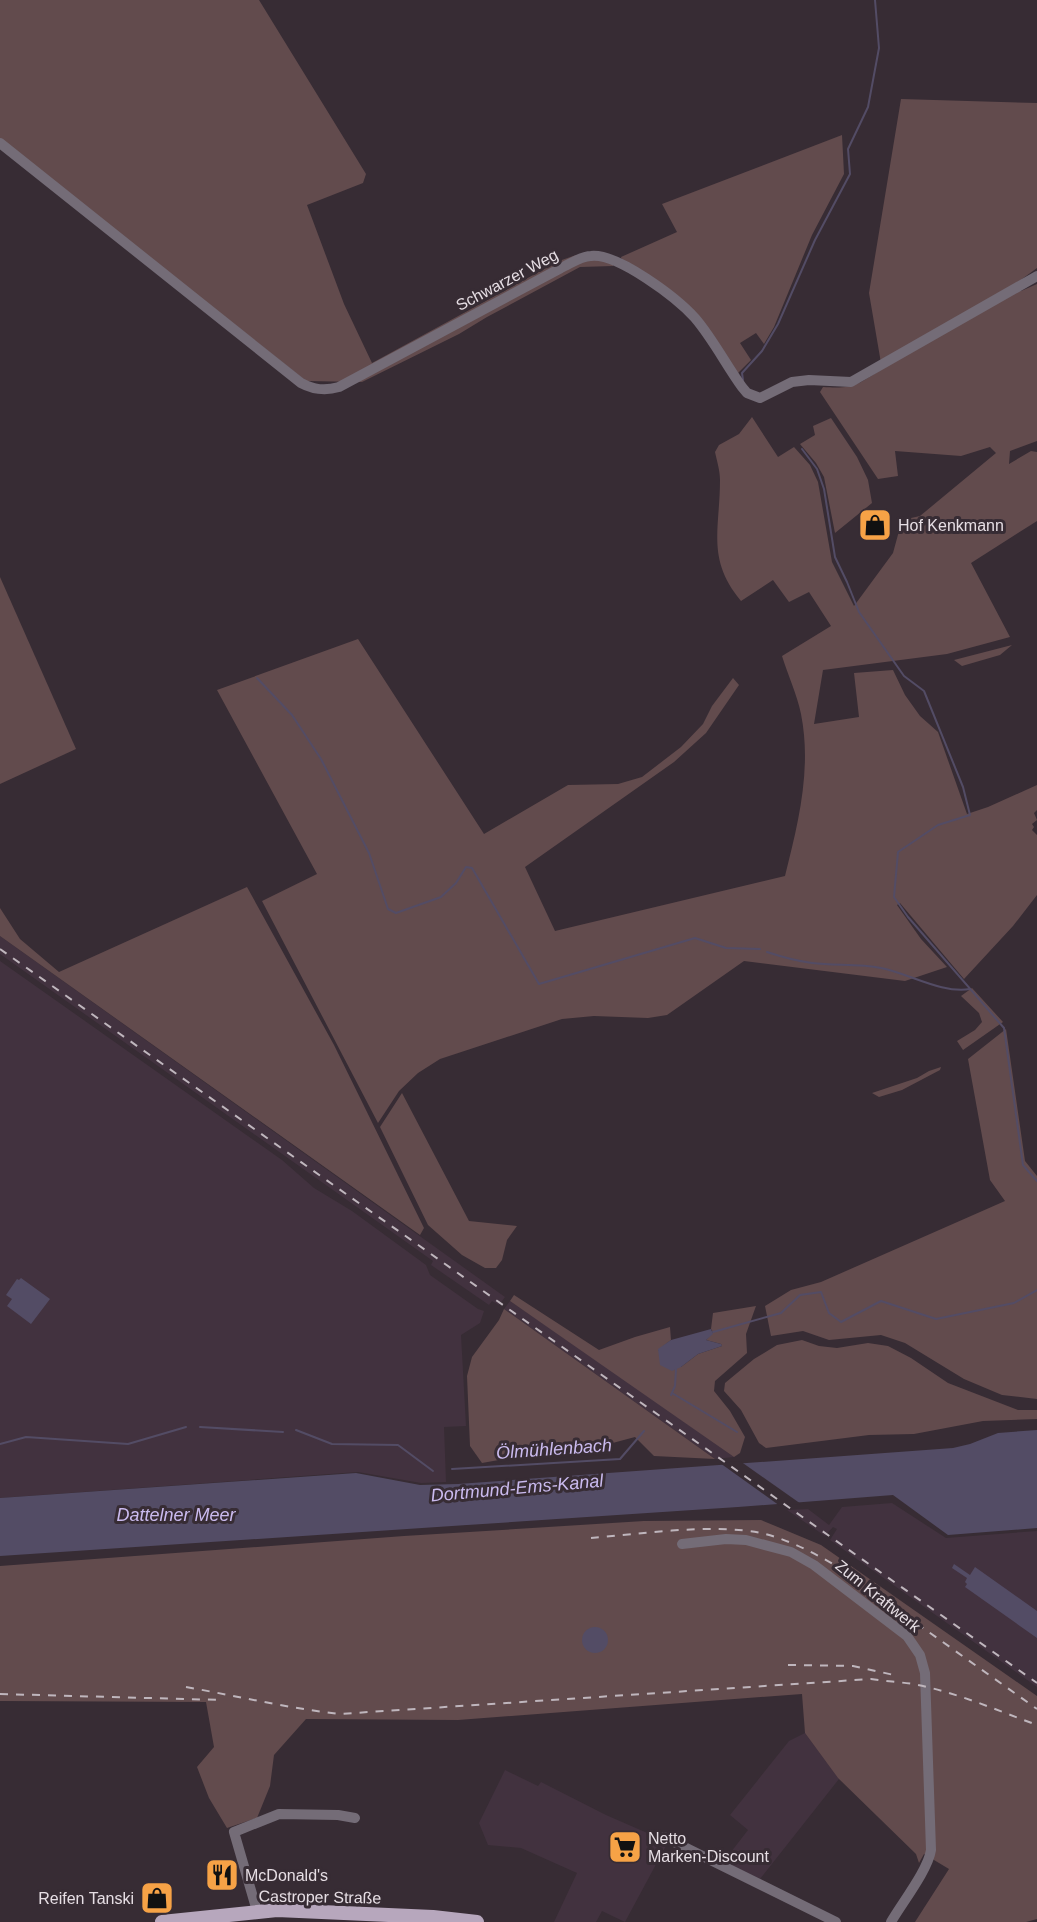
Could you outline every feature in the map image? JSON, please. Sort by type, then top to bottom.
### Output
[{"type":"main road","name":"Castroper Straße","points":[[162,1922],[257,1911],[303,1916],[433,1917],[477,1922]]},
{"type":"street","name":"Schwarzer Weg","points":[[0,143],[301,383],[319,390],[339,387],[589,255],[619,261],[684,307],[706,332],[747,393],[760,398],[792,382],[809,380],[851,382],[1037,276]]},
{"type":"street","name":"Zum Kraftwerk","points":[[682,1544],[726,1539],[746,1540],[790,1552],[814,1565],[907,1636],[920,1655],[925,1673],[931,1850],[924,1869],[891,1922]]},
{"type":"street","points":[[257,1911],[234,1832],[279,1814],[338,1815],[355,1818]]},
{"type":"street","points":[[664,1837],[836,1922]]},
{"type":"shaded area","points":[[0,0],[259,0],[366,174],[363,183],[307,205],[344,304],[372,363],[559,261],[576,255],[613,263],[613,266],[580,267],[459,334],[362,382],[306,381],[0,139]]},
{"type":"shaded area","points":[[901,99],[1037,103],[1037,268],[1022,279],[1021,291],[1037,284],[1037,441],[1010,451],[1009,464],[1031,451],[1037,452],[1037,521],[971,563],[1010,637],[947,654],[823,670],[814,724],[859,717],[854,673],[893,670],[905,695],[920,716],[938,732],[967,814],[1037,785],[1037,810],[1034,813],[1037,820],[1032,824],[1034,827],[1032,830],[1037,835],[1037,895],[1013,926],[964,979],[900,903],[897,905],[921,939],[947,967],[905,981],[744,961],[667,1015],[648,1018],[594,1016],[562,1019],[440,1059],[418,1073],[399,1091],[378,1123],[262,901],[317,874],[217,690],[358,639],[484,834],[568,785],[618,784],[642,777],[681,747],[703,724],[712,706],[733,678],[739,685],[706,733],[674,762],[525,867],[555,931],[785,876],[799,816],[805,755],[801,714],[782,656],[831,626],[809,592],[789,602],[773,580],[741,601],[730,586],[723,571],[717,543],[720,480],[715,452],[719,445],[739,434],[752,417],[778,457],[794,447],[810,465],[818,482],[832,562],[854,606],[893,553],[902,520],[920,516],[996,453],[990,447],[961,456],[895,451],[898,476],[878,479],[820,392],[823,387],[855,385],[882,369],[869,293]]},
{"type":"shaded area","points":[[842,135],[844,174],[812,235],[774,327],[764,344],[756,333],[740,343],[751,360],[736,375],[698,317],[622,261],[621,257],[677,232],[662,204]]},
{"type":"shaded area","points":[[831,418],[857,457],[868,480],[872,503],[835,533],[824,477],[800,444],[815,435],[813,426]]},
{"type":"shaded area","points":[[0,577],[76,749],[0,784]]},
{"type":"shaded area","points":[[1012,645],[1000,655],[962,666],[954,660]]},
{"type":"shaded area","points":[[247,887],[334,1045],[424,1228],[420,1235],[0,936],[0,908],[20,939],[59,972]]},
{"type":"shaded area","points":[[0,936],[505,1297],[499,1305],[492,1301],[489,1305],[431,1265],[433,1261],[0,954]]},
{"type":"shaded area","points":[[0,961],[282,1160],[314,1188],[352,1211],[426,1265],[430,1275],[484,1311],[480,1323],[461,1335],[466,1426],[444,1427],[446,1482],[421,1483],[358,1472],[0,1498]]},
{"type":"shaded area","points":[[972,988],[1003,1022],[963,1050],[957,1041],[975,1030],[982,1022],[979,1013],[961,996]]},
{"type":"shaded area","points":[[1006,1029],[1025,1161],[1037,1176],[1037,1399],[1002,1395],[964,1379],[905,1343],[881,1335],[829,1340],[803,1331],[771,1336],[765,1306],[791,1290],[821,1282],[1005,1201],[990,1180],[968,1059]]},
{"type":"shaded area","points":[[941,1067],[940,1070],[902,1090],[879,1097],[872,1093],[917,1078]]},
{"type":"shaded area","points":[[402,1093],[469,1221],[517,1226],[507,1240],[502,1260],[496,1268],[485,1268],[462,1255],[428,1225],[380,1127]]},
{"type":"shaded area","points":[[514,1295],[599,1350],[670,1327],[671,1340],[658,1350],[681,1367],[698,1354],[722,1346],[706,1340],[713,1332],[711,1329],[713,1313],[756,1306],[746,1334],[747,1353],[715,1381],[714,1391],[730,1411],[745,1437],[740,1453],[734,1457],[510,1301]]},
{"type":"shaded area","points":[[510,1301],[734,1457],[715,1459],[504,1309]]},
{"type":"shaded area","points":[[504,1309],[715,1459],[654,1456],[635,1437],[594,1448],[482,1463],[470,1446],[467,1376],[472,1357],[499,1320]]},
{"type":"shaded area","points":[[802,1340],[819,1346],[837,1348],[868,1343],[888,1346],[911,1358],[948,1383],[1018,1410],[1037,1410],[1037,1419],[983,1421],[914,1434],[869,1435],[766,1448],[759,1443],[741,1410],[724,1391],[725,1383],[754,1359],[777,1345]]},
{"type":"shaded area","points":[[892,1503],[946,1538],[1037,1531],[1037,1687],[830,1540],[837,1529],[833,1527],[825,1536],[787,1510],[808,1509],[829,1525],[842,1507]]},
{"type":"shaded area","points":[[761,1520],[821,1545],[1037,1696],[1037,1919],[1026,1922],[915,1922],[949,1869],[924,1854],[919,1863],[916,1854],[838,1778],[805,1733],[802,1694],[458,1720],[306,1719],[274,1755],[270,1786],[257,1818],[227,1828],[209,1798],[197,1767],[214,1747],[206,1702],[0,1701],[0,1566],[644,1521]]},
{"type":"shaded area","points":[[805,1733],[839,1779],[760,1879],[724,1861],[748,1830],[730,1815],[789,1741]]},
{"type":"shaded area","points":[[505,1770],[538,1786],[541,1782],[606,1815],[668,1842],[625,1922],[602,1911],[596,1922],[554,1922],[577,1873],[521,1848],[488,1845],[479,1823]]},
{"type":"water","points":[[21,1278],[50,1299],[31,1324],[7,1306],[12,1299],[6,1295],[17,1279]]},
{"type":"water","points":[[711,1329],[713,1334],[706,1340],[722,1346],[698,1354],[672,1371],[660,1365],[658,1349],[671,1340]]},
{"type":"water","points":[[1037,1430],[1037,1528],[948,1535],[893,1495],[0,1556],[0,1498],[356,1473],[420,1485],[458,1484],[953,1448],[998,1433]]},
{"type":"water","points":[[954,1564],[970,1575],[975,1567],[1037,1611],[1037,1638],[965,1587],[967,1578],[952,1568]]},
{"type":"water","points":[[595,1627],[604,1631],[608,1640],[604,1649],[595,1653],[586,1649],[582,1640],[586,1631]]},
{"type":"pier","points":[[740,1461],[801,1504],[780,1506],[720,1463]]},
{"type":"waterway","points":[[743,380],[742,373],[762,351],[778,324],[815,240],[850,174],[848,149],[868,107],[879,48],[875,0]]},
{"type":"waterway","points":[[802,449],[817,469],[824,489],[835,557],[859,612],[904,676],[924,691],[963,787],[970,815],[938,825],[898,852],[894,897],[908,917],[1004,1028],[1023,1165],[1037,1181]]},
{"type":"waterway","points":[[257,678],[292,715],[321,759],[369,853],[388,909],[396,913],[441,897],[456,883],[466,867],[472,868],[539,984],[695,938],[726,948],[760,949]]},
{"type":"waterway","points":[[767,952],[812,963],[881,968],[948,989],[970,989]]},
{"type":"waterway","points":[[713,1332],[781,1313],[800,1295],[821,1292],[829,1313],[841,1322],[881,1301],[936,1319],[1014,1303],[1037,1290]]},
{"type":"waterway","name":"Ölmühlenbach","points":[[671,1395],[675,1386],[676,1369]]},
{"type":"waterway","points":[[672,1393],[737,1432]]},
{"type":"waterway","name":"Ölmühlenbach","points":[[0,1444],[26,1437],[128,1444],[186,1427]]},
{"type":"waterway","name":"Ölmühlenbach","points":[[200,1427],[283,1432]]},
{"type":"waterway","name":"Ölmühlenbach","points":[[296,1430],[332,1444],[398,1445],[433,1471]]},
{"type":"waterway","name":"Ölmühlenbach","points":[[452,1469],[620,1459],[644,1431]]},
{"type":"railway","points":[[0,949],[1037,1683]]},
{"type":"railway","points":[[591,1538],[676,1530],[721,1529],[761,1533],[789,1542],[833,1564],[1037,1709]]},
{"type":"railway","points":[[788,1665],[853,1666],[894,1675]]},
{"type":"railway","points":[[186,1687],[339,1714],[871,1679],[913,1684],[945,1692],[1037,1725]]},
{"type":"railway","points":[[0,1694],[222,1700]]},
{"type":"place","name":"Hof Kenkmann","points":[[875,525]]},
{"type":"place","name":"Netto Marken-Discount","points":[[625,1847]]},
{"type":"place","name":"McDonald's","points":[[222,1875]]},
{"type":"place","name":"Reifen Tanski","points":[[157,1898]]},
{"type":"water label","name":"Dortmund-Ems-Kanal","points":[[517,1488]]},
{"type":"water label","name":"Dattelner Meer","points":[[176,1515]]}]
